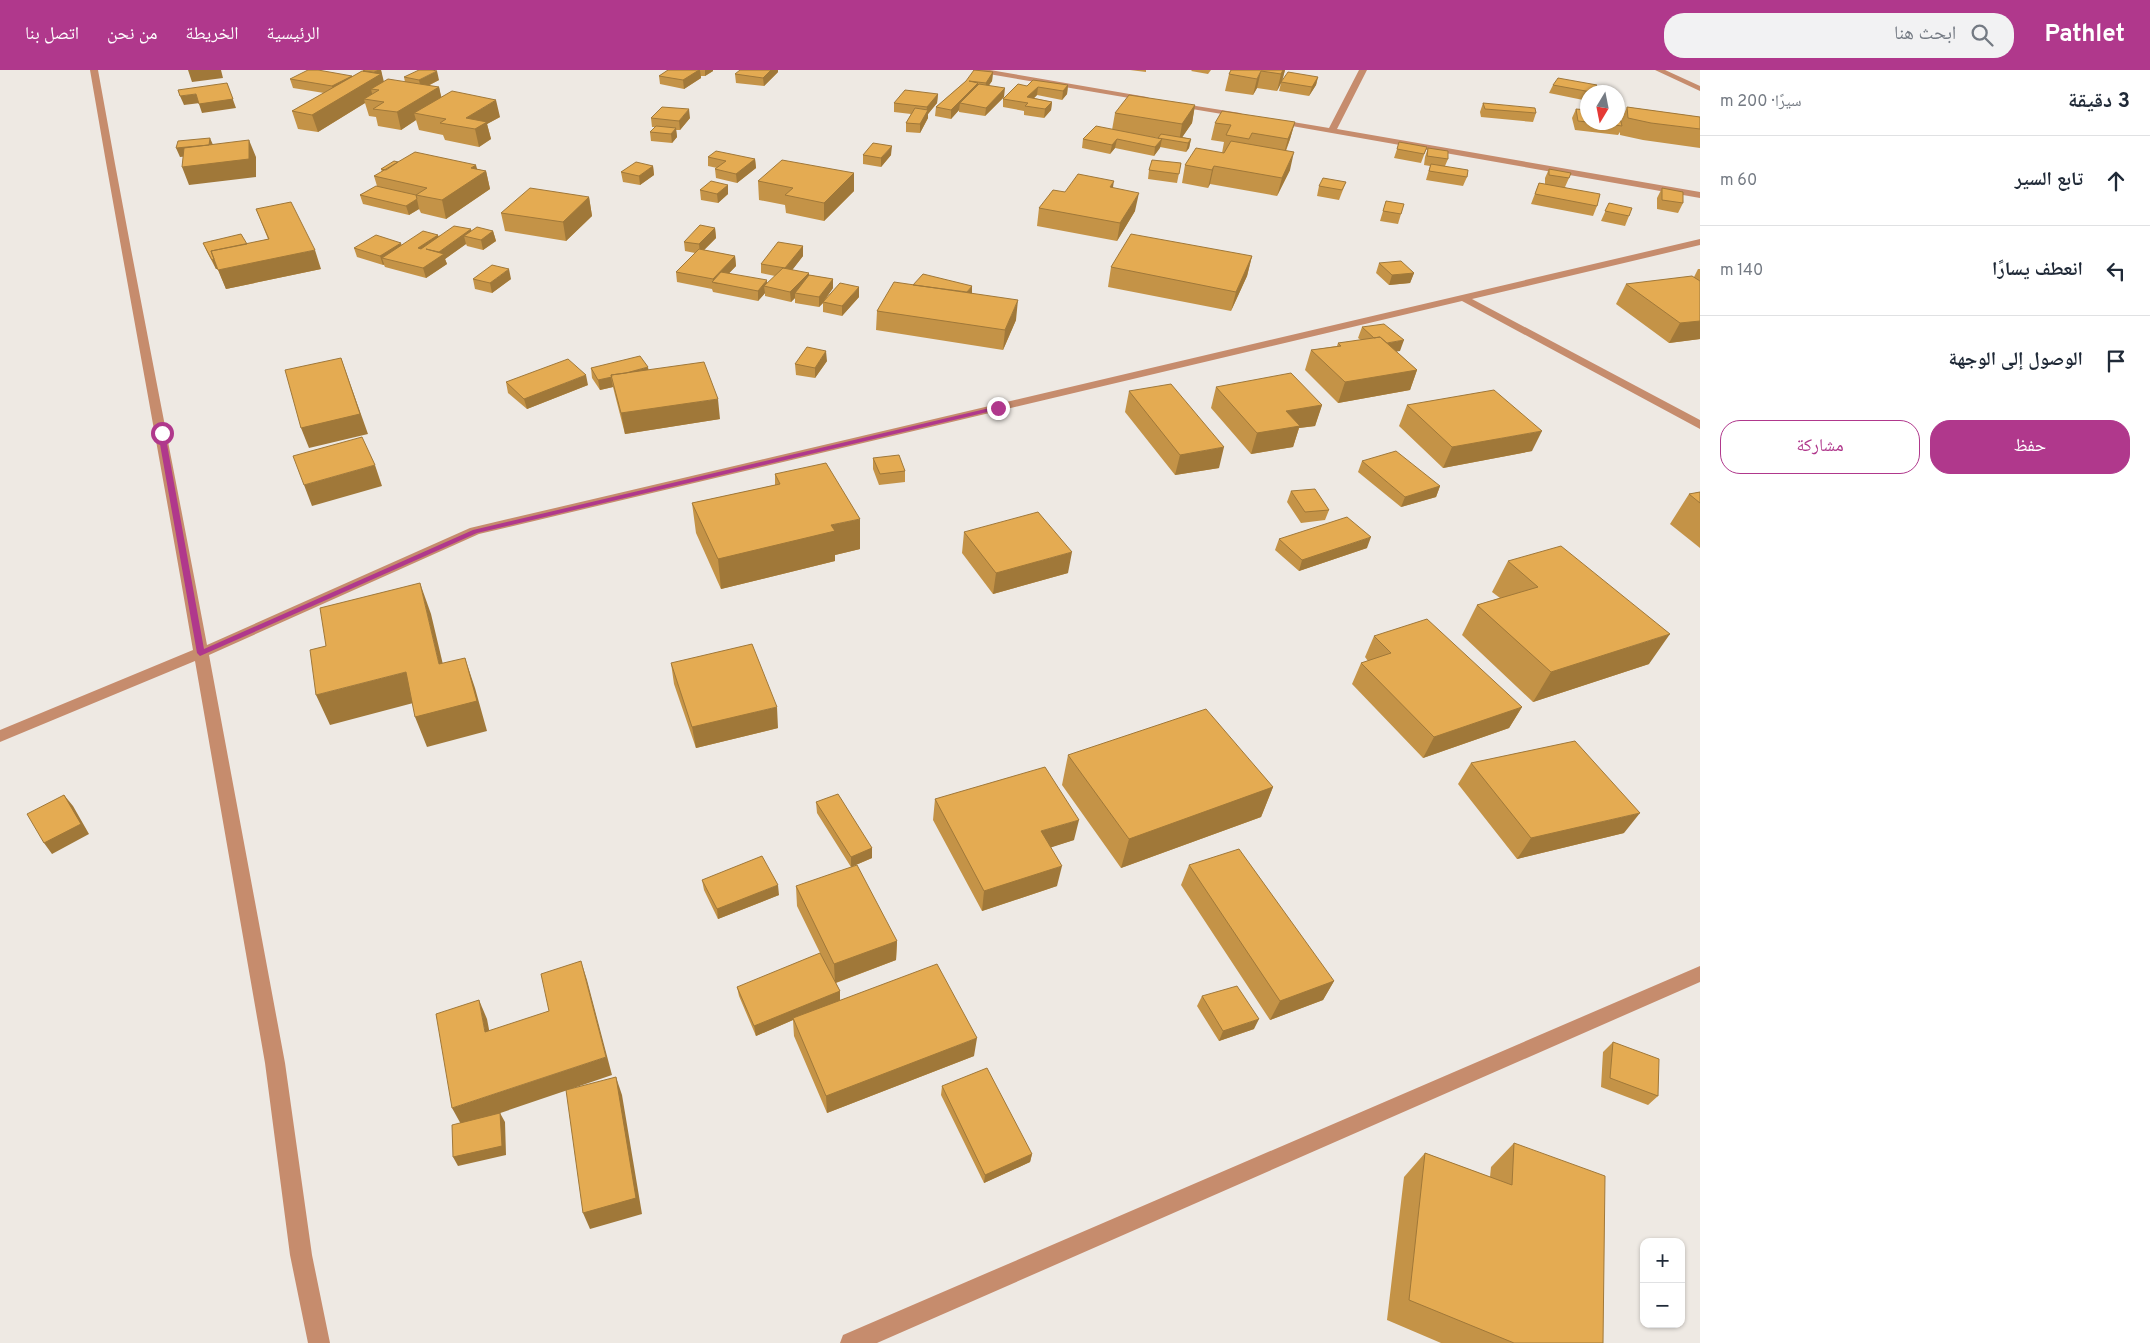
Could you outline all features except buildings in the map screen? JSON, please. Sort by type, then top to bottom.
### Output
[{"type":"street","points":[[94,70],[122,232],[158,414],[274,1063],[301,1255],[319,1343]]},
{"type":"street","points":[[977,70],[1159,102]]},
{"type":"street","points":[[1332,131],[1363,70]]},
{"type":"street","points":[[1659,70],[1700,88]]},
{"type":"street","points":[[1169,103],[1246,116]]},
{"type":"street","points":[[1265,120],[1700,195]]},
{"type":"street","points":[[0,736],[200,653],[475,531],[1700,242]]},
{"type":"street","points":[[1463,298],[1700,426]]},
{"type":"street","points":[[850,1343],[1700,974]]},
{"type":"route","points":[[162,433],[200,653],[475,531],[998,408]]}]
